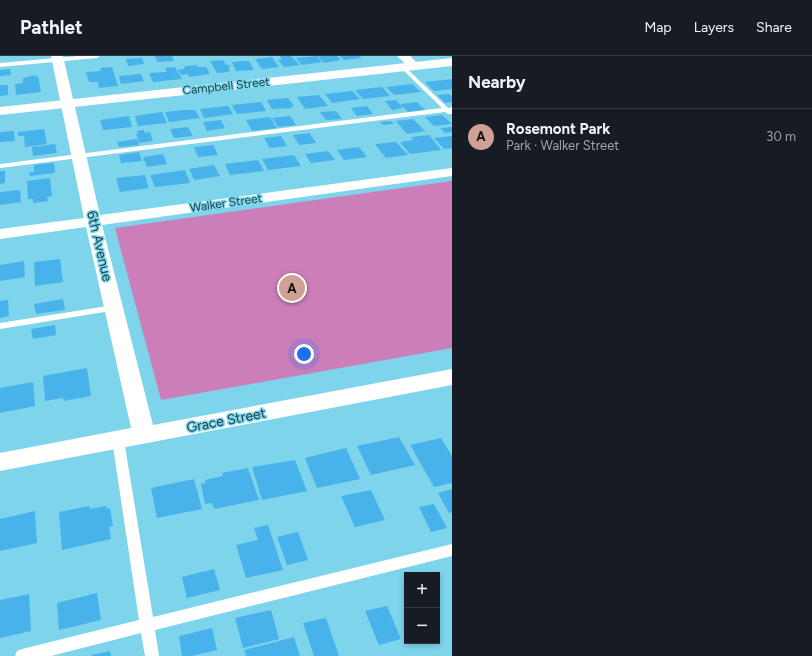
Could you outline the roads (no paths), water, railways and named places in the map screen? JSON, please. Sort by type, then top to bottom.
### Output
[{"type":"street","name":"6th Avenue","points":[[58,58],[78,157],[144,435]]},
{"type":"street","name":"Campbell Street","points":[[0,111],[407,63],[452,62]]},
{"type":"street","name":"Walker Street","points":[[0,234],[452,172]]},
{"type":"street","name":"Grace Street","points":[[0,462],[452,377]]},
{"type":"lane","points":[[0,65],[58,58],[97,56]]},
{"type":"lane","points":[[407,63],[450,111]]},
{"type":"lane","points":[[0,166],[450,111]]},
{"type":"lane","points":[[0,326],[114,308]]},
{"type":"lane","points":[[118,440],[152,656]]},
{"type":"lane","points":[[22,656],[452,550]]},
{"type":"place","name":"Rosemont Park","points":[[292,288]]}]
